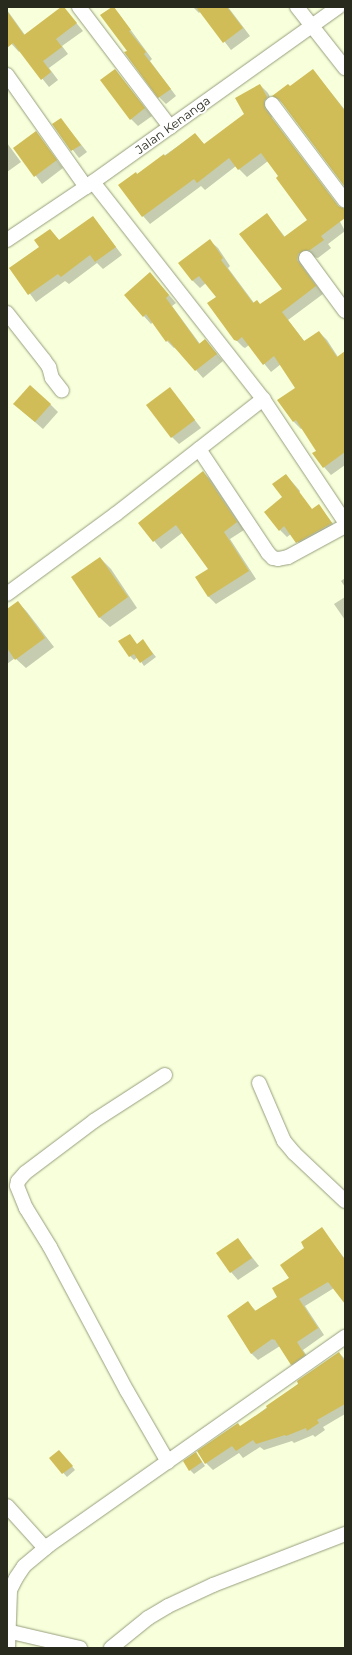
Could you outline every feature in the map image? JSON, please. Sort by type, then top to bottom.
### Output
[{"type":"street","points":[[79,7],[170,127]]},
{"type":"street","points":[[297,7],[345,68]]},
{"type":"street","name":"Jalan Kenanga","points":[[7,240],[90,185],[338,7]]},
{"type":"street","points":[[7,75],[90,185],[263,399],[345,522]]},
{"type":"street","points":[[272,104],[345,201]]},
{"type":"street","points":[[306,258],[345,310]]},
{"type":"street","points":[[7,313],[44,360],[52,378],[62,391]]},
{"type":"street","points":[[7,594],[116,514],[263,399]]},
{"type":"street","points":[[199,449],[268,553],[273,558],[278,559],[288,557],[345,526]]},
{"type":"street","points":[[165,1075],[94,1121],[25,1173],[18,1181],[17,1186],[26,1208],[50,1247],[168,1462]]},
{"type":"street","points":[[259,1084],[284,1140],[294,1153],[345,1201]]},
{"type":"street","points":[[8,1648],[10,1590],[24,1566],[45,1548],[345,1337]]},
{"type":"street","points":[[7,1506],[45,1548]]},
{"type":"street","points":[[111,1648],[148,1618],[168,1606],[213,1585],[345,1534]]},
{"type":"street","points":[[8,1631],[80,1648]]},
{"type":"building","points":[[61,7],[64,7],[77,23],[56,39],[62,47],[43,61],[51,72],[41,80],[13,43],[7,48],[7,11],[24,35]]},
{"type":"building","points":[[114,7],[131,30],[129,31],[146,52],[144,54],[171,89],[158,98],[124,52],[127,51],[100,15]]},
{"type":"building","points":[[196,7],[227,7],[243,28],[223,43]]},
{"type":"building","points":[[115,69],[145,108],[130,120],[100,80]]},
{"type":"building","points":[[313,69],[345,111],[345,187],[279,99],[272,96],[288,84],[290,86]]},
{"type":"building","points":[[260,84],[267,97],[264,101],[265,109],[338,206],[345,209],[345,218],[321,236],[324,240],[310,250],[305,250],[298,254],[297,260],[316,286],[282,312],[304,341],[319,331],[337,357],[345,351],[345,452],[323,468],[312,453],[316,451],[296,420],[293,422],[277,400],[295,388],[274,356],[263,365],[242,337],[237,341],[234,340],[207,303],[216,297],[199,276],[192,281],[178,263],[210,239],[223,258],[221,260],[253,303],[257,300],[260,304],[282,289],[239,234],[267,213],[284,237],[307,220],[276,178],[278,176],[261,153],[238,170],[229,158],[197,183],[194,179],[142,217],[118,185],[136,172],[137,174],[164,154],[165,156],[195,133],[204,144],[244,114],[235,98]]},
{"type":"building","points":[[61,118],[81,145],[71,151],[52,124]]},
{"type":"building","points":[[36,131],[57,160],[34,177],[13,148]]},
{"type":"building","points":[[93,216],[116,247],[95,262],[90,255],[61,277],[58,274],[28,295],[9,268],[39,247],[34,240],[50,229],[59,240]]},
{"type":"building","points":[[150,272],[169,295],[166,298],[199,344],[205,339],[217,354],[195,371],[168,340],[166,342],[146,314],[143,317],[124,295]]},
{"type":"building","points":[[30,385],[51,404],[35,422],[13,404]]},
{"type":"building","points":[[170,387],[195,420],[171,438],[146,405]]},
{"type":"building","points":[[203,471],[237,522],[224,532],[249,571],[208,597],[195,577],[208,569],[176,525],[153,542],[138,523]]},
{"type":"building","points":[[286,474],[312,509],[319,504],[332,523],[296,543],[284,526],[279,531],[264,512],[282,497],[272,484]]},
{"type":"building","points":[[100,557],[128,597],[99,618],[71,577]]},
{"type":"building","points":[[18,601],[45,638],[15,660],[7,648],[7,609]]},
{"type":"building","points":[[130,634],[137,644],[143,639],[153,654],[140,663],[134,654],[129,657],[118,641]]},
{"type":"building","points":[[322,1227],[345,1260],[345,1304],[328,1282],[299,1299],[318,1328],[297,1342],[305,1355],[291,1365],[275,1340],[272,1339],[251,1354],[227,1316],[248,1301],[255,1311],[277,1297],[272,1288],[289,1278],[280,1265],[304,1248],[301,1242]]},
{"type":"building","points":[[238,1238],[252,1258],[230,1273],[216,1253]]},
{"type":"building","points":[[339,1352],[345,1362],[345,1404],[317,1420],[319,1423],[307,1431],[306,1428],[286,1436],[285,1435],[256,1444],[253,1440],[236,1451],[232,1446],[205,1464],[197,1451],[238,1423],[240,1426],[267,1408],[266,1406],[298,1384],[297,1381]]},
{"type":"building","points":[[59,1450],[73,1466],[62,1474],[49,1458]]},
{"type":"building","points":[[196,1452],[202,1462],[189,1471],[183,1461]]}]
